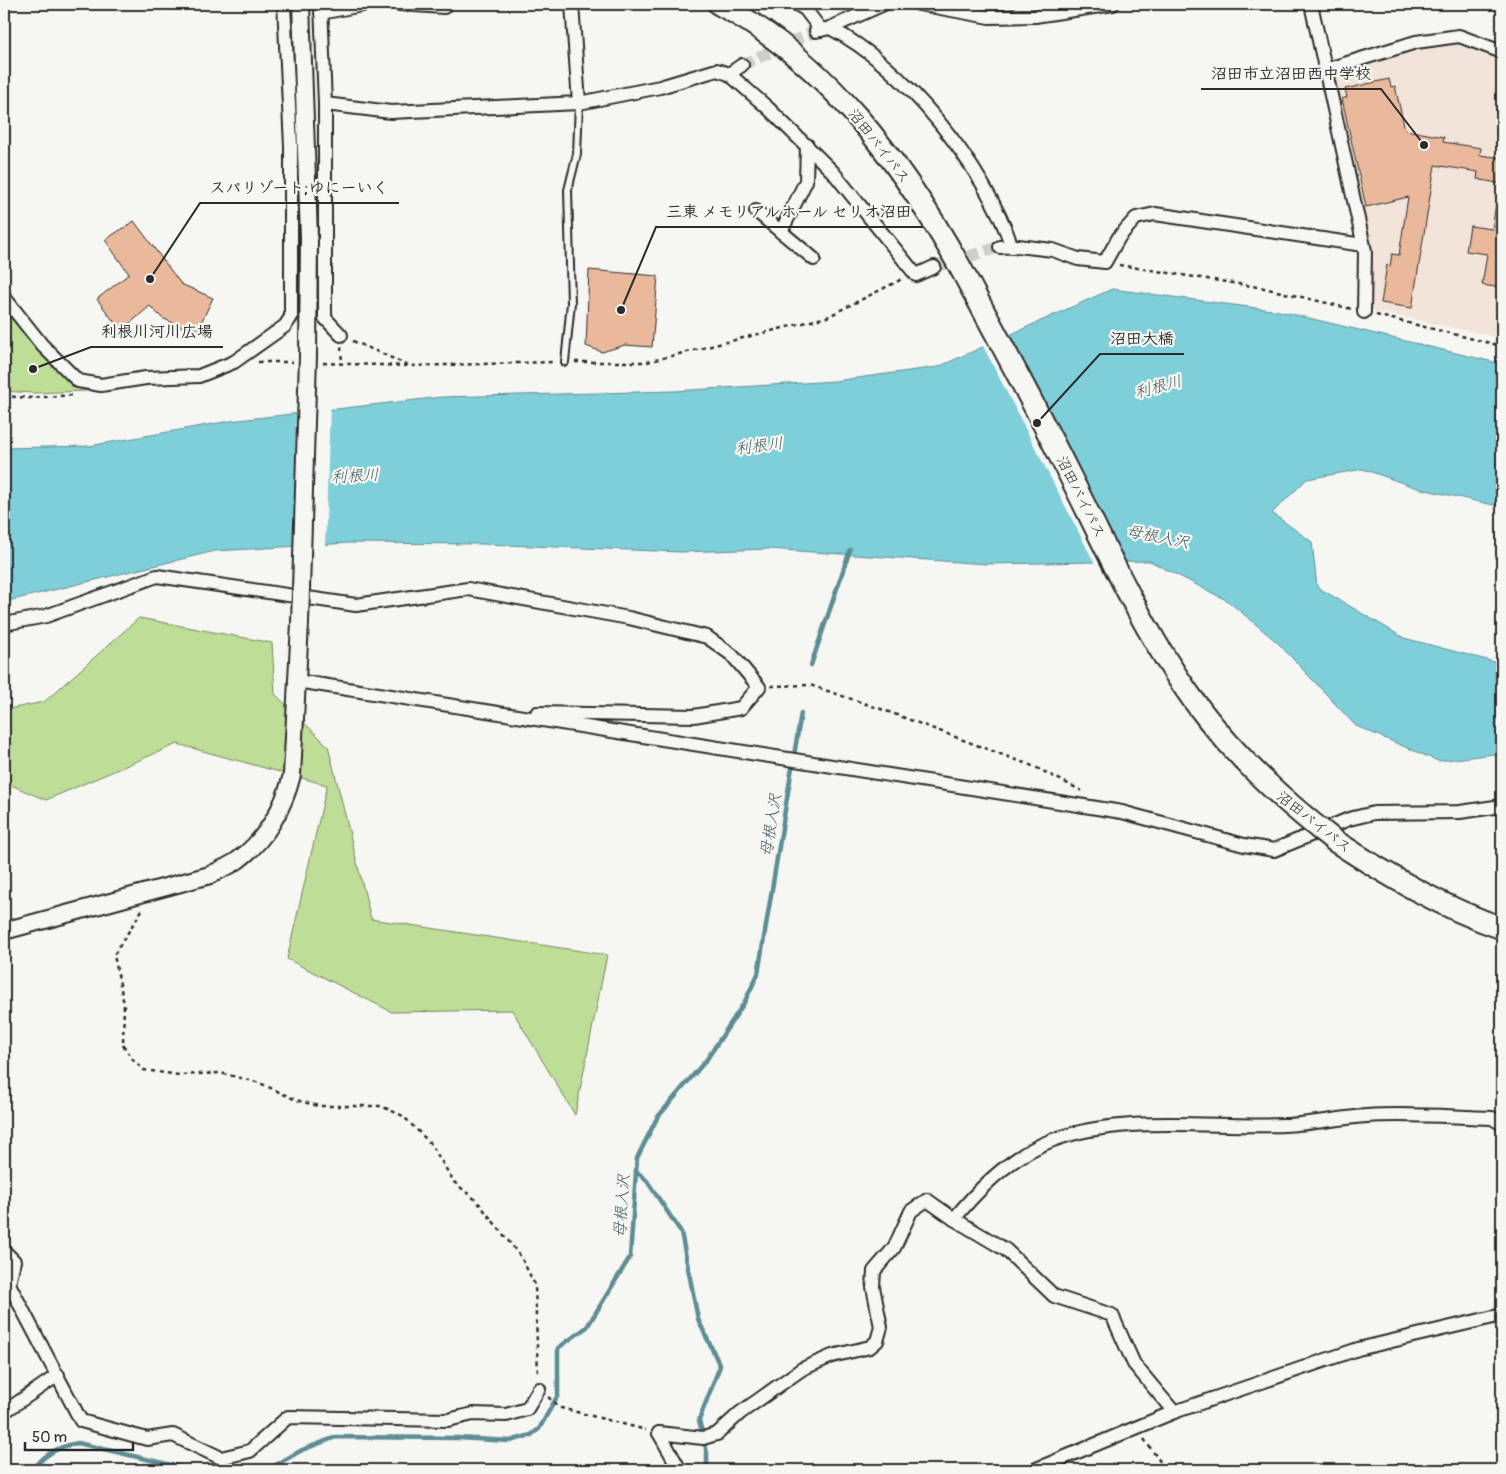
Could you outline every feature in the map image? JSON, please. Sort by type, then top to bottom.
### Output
[{"type":"highway","name":"沼田バイパス","points":[[719,4],[739,14],[792,50],[849,107],[913,190],[960,267],[1049,435],[1137,609],[1178,679],[1219,732],[1246,762],[1298,812],[1335,841],[1401,882],[1445,904],[1502,928]]},
{"type":"street","points":[[4,297],[42,345],[78,381],[102,384],[146,378],[199,376],[234,362],[285,326],[291,318],[291,146],[284,4]]},
{"type":"street","points":[[4,931],[210,874],[238,859],[259,840],[275,818],[286,797],[292,775],[300,623],[308,356],[309,238],[301,4]]},
{"type":"street","points":[[340,335],[322,318],[325,104],[321,8],[367,4]]},
{"type":"street","points":[[398,4],[444,7]]},
{"type":"street","points":[[572,4],[579,103]]},
{"type":"street","points":[[796,4],[805,9],[822,29],[851,39],[894,75],[931,114],[968,160],[1005,227],[1006,247],[1053,250],[1078,259],[1105,262],[1120,237],[1136,218],[1155,214],[1363,245]]},
{"type":"street","points":[[822,29],[884,4]]},
{"type":"street","points":[[920,4],[988,17],[1035,16],[1113,4]]},
{"type":"street","points":[[1311,4],[1363,245],[1364,312]]},
{"type":"street","points":[[1325,70],[1416,42],[1459,36],[1502,52]]},
{"type":"street","points":[[729,74],[742,65]]},
{"type":"street","points":[[325,104],[391,112],[579,103],[660,87],[717,70],[729,74],[807,144],[833,172],[916,275],[934,267]]},
{"type":"street","points":[[781,232],[806,181],[807,144]]},
{"type":"street","points":[[756,211],[814,259]]},
{"type":"street","points":[[4,624],[46,616],[157,576],[356,605],[468,589],[629,618],[707,636],[732,655],[759,687],[741,708],[694,716],[500,713]]},
{"type":"street","points":[[297,681],[1122,812],[1244,845],[1274,850],[1349,819],[1374,813],[1460,812],[1502,806]]},
{"type":"street","points":[[954,1219],[973,1196],[1021,1155],[1052,1140],[1085,1130],[1125,1126],[1284,1125],[1368,1116],[1492,1118],[1502,1124]]},
{"type":"street","points":[[659,1433],[703,1438],[717,1434],[740,1413],[802,1369],[832,1356],[870,1347],[877,1341],[881,1327],[873,1287],[874,1271],[894,1248],[911,1211],[927,1200],[954,1219],[1006,1250],[1054,1296],[1112,1314],[1134,1364],[1174,1412]]},
{"type":"street","points":[[4,1251],[14,1261],[6,1286],[58,1375],[81,1421],[147,1439],[173,1435],[221,1458],[250,1451],[288,1417],[448,1420],[473,1414],[506,1415],[527,1409],[539,1389]]},
{"type":"street","points":[[1034,1470],[1174,1412],[1365,1347],[1502,1314]]},
{"type":"street","points":[[4,1412],[58,1375]]},
{"type":"street","points":[[659,1433],[680,1470]]},
{"type":"lane","points":[[565,362],[571,303],[568,190],[577,154],[579,103]]},
{"type":"path","points":[[1105,262],[1264,288],[1502,346]]},
{"type":"path","points":[[340,335],[410,366],[647,362],[827,317],[898,280],[916,275]]},
{"type":"path","points":[[759,687],[810,685],[881,709],[1035,767],[1087,794]]},
{"type":"path","points":[[153,891],[114,955],[124,1004],[123,1045],[134,1061],[144,1070],[179,1075],[222,1073],[260,1083],[296,1100],[319,1106],[381,1106],[402,1116],[432,1144],[454,1182],[477,1201],[522,1257],[535,1285],[539,1389],[561,1408],[659,1433]]},
{"type":"path","points":[[1136,1427],[1166,1470]]},
{"type":"shaded area","points":[[1452,41],[1502,59],[1502,338],[1369,310],[1331,78],[1335,72],[1425,44]]},
{"type":"green space","points":[[4,303],[39,347],[87,391],[32,393],[4,391]]},
{"type":"green space","points":[[139,618],[272,643],[275,694],[328,746],[371,919],[607,955],[575,1115],[512,1010],[392,1012],[287,959],[327,785],[177,744],[46,800],[4,782],[4,710],[44,702]]},
{"type":"water","name":"利根川","points":[[1112,289],[1279,311],[1502,364],[1502,510],[1498,506],[1417,488],[1363,469],[1307,479],[1272,513],[1312,542],[1317,587],[1404,638],[1502,664],[1502,753],[1438,761],[1356,726],[1277,642],[1228,601],[1150,561],[986,564],[769,549],[681,552],[482,544],[349,543],[215,551],[4,602],[4,448],[89,446],[230,421],[442,397],[675,391],[835,381],[938,367]]},
{"type":"pier","points":[[1006,334],[1124,564],[1095,564],[982,344]]},
{"type":"pier","points":[[330,407],[325,547],[293,549],[296,411]]},
{"type":"building","points":[[1389,79],[1391,87],[1395,86],[1405,130],[1444,137],[1443,142],[1481,148],[1480,155],[1502,158],[1502,184],[1477,179],[1478,172],[1435,165],[1412,308],[1381,303],[1387,265],[1390,266],[1392,254],[1399,255],[1408,197],[1366,207],[1342,99],[1347,97],[1345,89]]},
{"type":"building","points":[[1496,204],[1502,205],[1502,288],[1482,285],[1487,254],[1466,251],[1470,226],[1492,229]]},
{"type":"building","points":[[134,221],[181,284],[213,298],[196,333],[162,318],[150,306],[121,331],[97,299],[129,274],[105,240]]},
{"type":"building","points":[[589,270],[658,276],[652,347],[625,345],[602,352],[586,346]]},
{"type":"waterway","name":"母根入沢","points":[[811,665],[850,550]]},
{"type":"waterway","name":"母根入沢","points":[[267,1470],[302,1450],[336,1437],[458,1438],[510,1441],[531,1435],[539,1429],[558,1395],[558,1348],[587,1327],[630,1257],[637,1158],[657,1118],[707,1059],[744,1003],[758,974],[801,713]]},
{"type":"waterway","points":[[636,1171],[647,1181],[681,1232],[698,1319],[720,1366],[699,1420],[707,1453],[707,1470]]},
{"type":"waterway","name":"母根入沢","points":[[33,1470],[42,1459],[52,1452],[64,1446],[78,1443],[193,1470]]},
{"type":"tunnel","points":[[742,65],[816,31]]},
{"type":"tunnel","points":[[934,267],[1000,247]]},
{"type":"tunnel","points":[[292,318],[318,318]]},
{"type":"place","name":"沼田市立沼田西中学校","points":[[1424,145]]},
{"type":"place","name":"スパリゾート;ゆにーいく","points":[[150,279]]},
{"type":"place","name":"三東 メモリアルホール セリオ沼田","points":[[621,310]]},
{"type":"place","name":"利根川河川広場","points":[[33,369]]},
{"type":"place","name":"沼田大橋","points":[[1037,423]]}]
